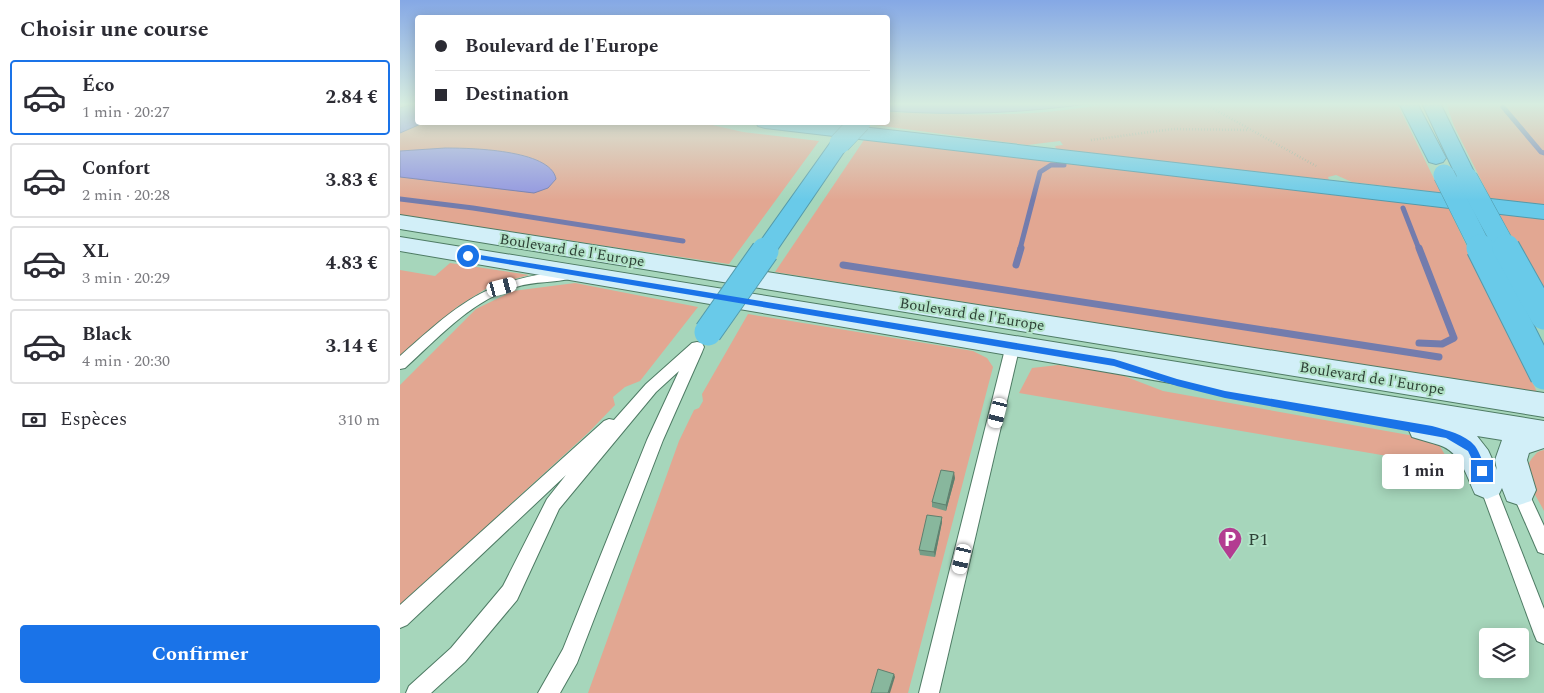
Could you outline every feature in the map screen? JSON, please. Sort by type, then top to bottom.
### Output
[{"type":"highway","points":[[840,143],[843,135]]},
{"type":"highway","points":[[703,339],[826,162],[847,135]]},
{"type":"highway","points":[[882,135],[1544,212]]},
{"type":"highway","points":[[917,135],[1046,154]]},
{"type":"highway","points":[[1429,135],[1544,316]]},
{"type":"highway","points":[[1442,135],[1456,177],[1544,376]]},
{"type":"main road","name":"Boulevard de l'Europe","points":[[400,222],[1544,405]]},
{"type":"main road","name":"Boulevard de l'Europe","points":[[400,244],[1544,435]]},
{"type":"main road","points":[[1114,363],[1177,383],[1225,394],[1414,426],[1448,434],[1461,440],[1471,449],[1487,484]]},
{"type":"main road","points":[[1519,490],[1511,460],[1515,445],[1530,437],[1544,435]]},
{"type":"lane","points":[[400,364],[476,301],[502,287],[526,281],[579,274]]},
{"type":"lane","points":[[400,618],[703,339]]},
{"type":"lane","points":[[548,693],[570,656],[655,440],[703,339]]},
{"type":"lane","points":[[929,693],[1013,345]]},
{"type":"lane","points":[[416,693],[458,655],[494,613],[517,581],[546,518],[561,493],[651,388]]},
{"type":"lane","points":[[1487,484],[1544,634]]},
{"type":"lane","points":[[1519,490],[1544,546]]},
{"type":"path","points":[[1084,140],[1122,135]]},
{"type":"path","points":[[1258,135],[1322,169]]},
{"type":"shaded area","points":[[400,135],[771,135],[819,141],[729,264],[400,216]]},
{"type":"shaded area","points":[[953,135],[1413,135],[1441,193],[1352,182],[1336,175],[1328,177],[1329,180],[1057,150],[1055,146],[1063,145],[1060,141],[1027,145]]},
{"type":"shaded area","points":[[1459,135],[1544,135],[1544,205],[1490,198]]},
{"type":"shaded area","points":[[864,140],[1448,207],[1538,394],[775,272]]},
{"type":"shaded area","points":[[1499,214],[1544,219],[1544,293]]},
{"type":"shaded area","points":[[450,263],[529,275],[492,285],[457,307],[400,359],[400,270],[435,276]]},
{"type":"shaded area","points":[[575,283],[698,307],[640,381],[625,387],[613,397],[615,405],[589,432],[400,606],[400,385],[476,309],[513,291]]},
{"type":"shaded area","points":[[748,314],[973,351],[987,358],[993,367],[908,693],[588,693],[679,441],[694,410],[699,408],[703,401],[702,394]]},
{"type":"shaded area","points":[[1058,365],[1119,374],[1163,391],[1420,437],[1438,443],[1452,467],[1019,393],[1032,368]]},
{"type":"shaded area","points":[[1544,450],[1544,511],[1530,484],[1528,469],[1535,455]]},
{"type":"water","points":[[445,148],[488,150],[524,156],[540,162],[551,169],[556,179],[548,188],[534,193],[400,177],[400,151]]},
{"type":"building","points":[[941,470],[954,472],[946,505],[932,502]]},
{"type":"building","points":[[927,515],[942,517],[934,552],[919,550]]},
{"type":"building","points":[[878,669],[894,674],[888,693],[871,693]]},
{"type":"waterway","points":[[1527,135],[1544,153]]},
{"type":"waterway","points":[[1020,249],[1040,172],[1051,165],[1064,165]]},
{"type":"waterway","points":[[400,199],[473,208],[683,241]]},
{"type":"waterway","points":[[1403,208],[1419,249]]},
{"type":"waterway","points":[[1016,265],[1021,248]]},
{"type":"waterway","points":[[1419,248],[1454,338],[1442,344],[1419,343]]},
{"type":"waterway","points":[[843,265],[1439,357]]},
{"type":"place","name":"P1","points":[[1230,560]]},
{"type":"route","points":[[468,256],[1114,363],[1177,383],[1242,398],[1414,426],[1448,434],[1461,440],[1471,449],[1482,471]]}]
